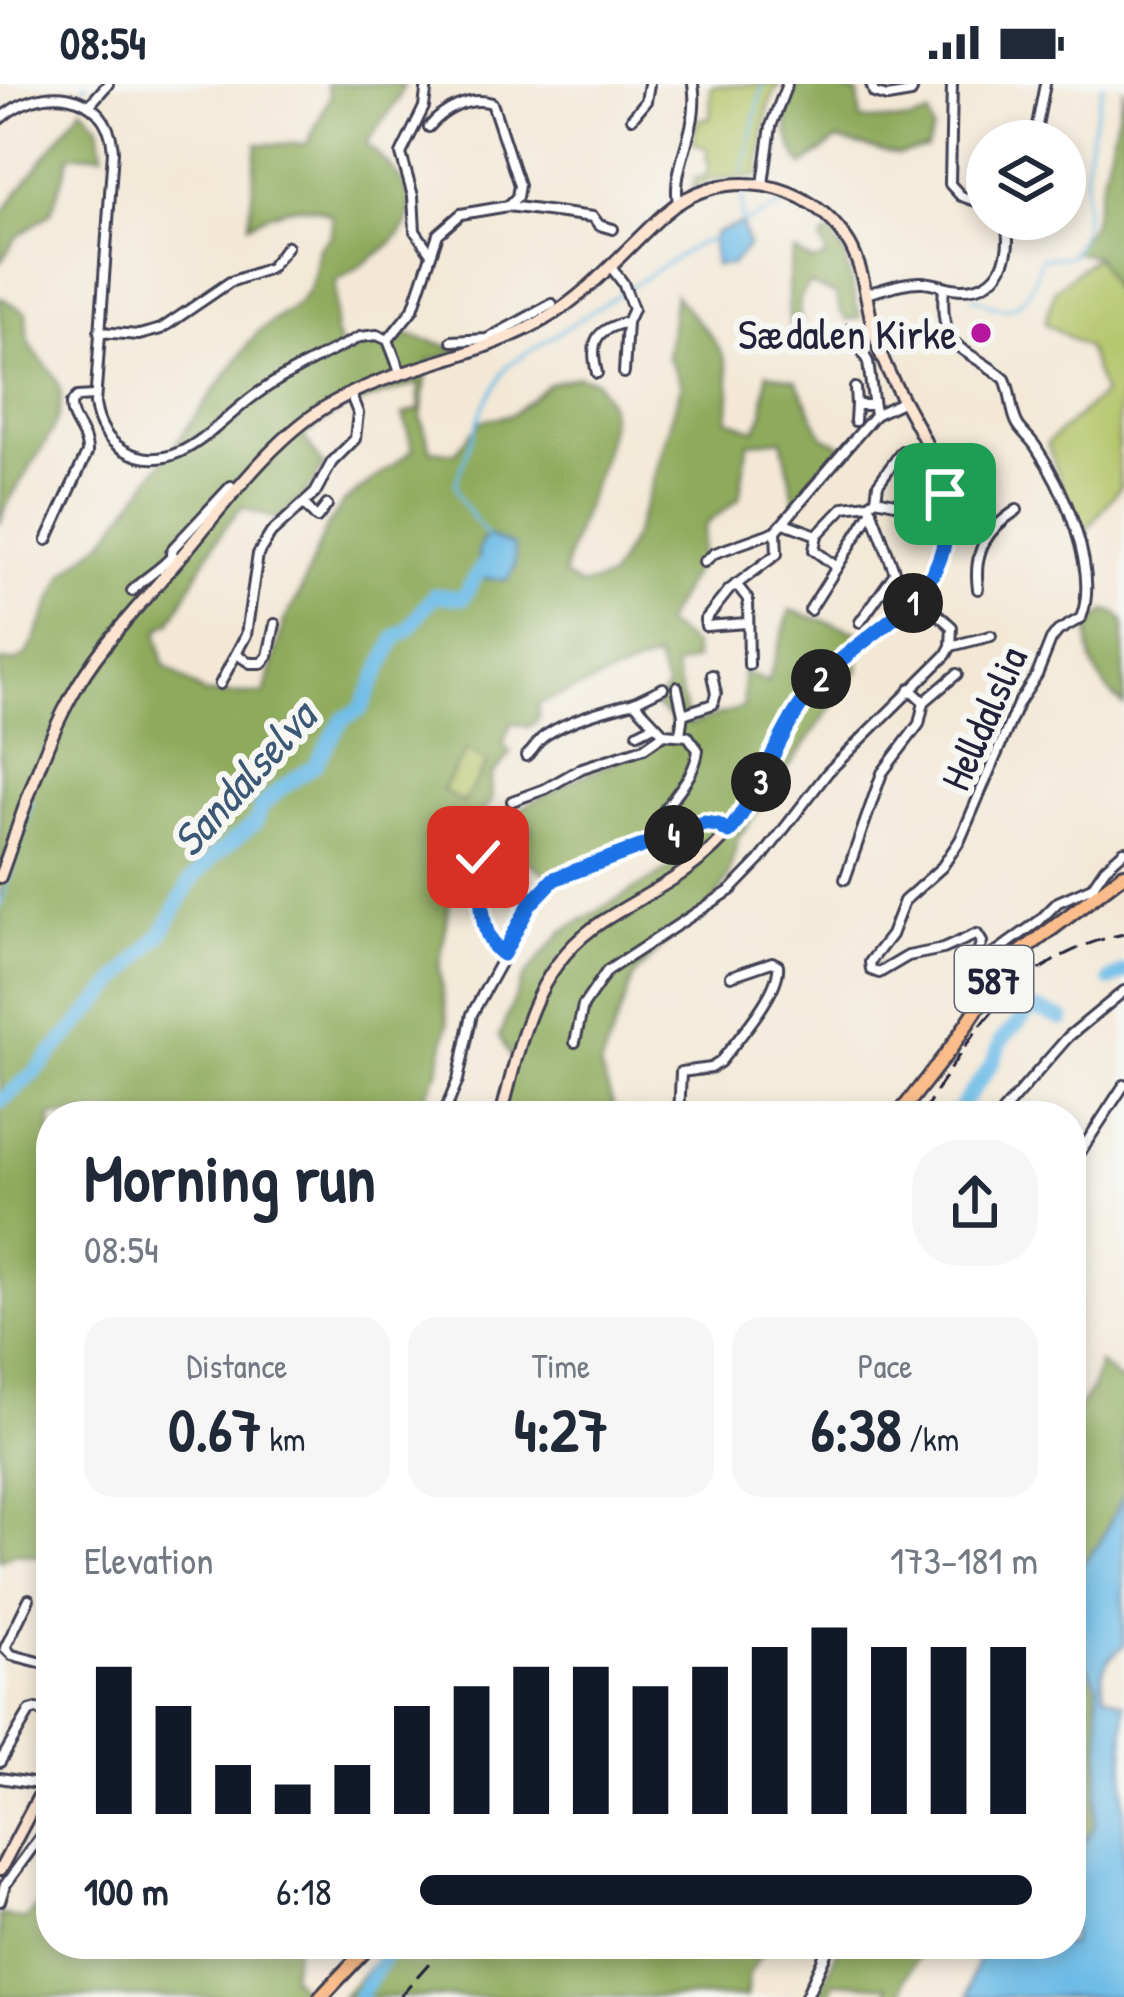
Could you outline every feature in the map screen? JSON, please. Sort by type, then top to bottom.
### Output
[{"type":"main road","points":[[0,877],[71,697],[107,643],[175,558],[314,414],[350,393],[476,352],[525,330],[558,311],[678,203],[710,188],[764,184],[795,195],[830,219],[852,249],[878,347],[938,471],[947,507],[943,553],[920,597],[819,681],[729,832],[684,873],[592,929],[552,968],[528,1016],[505,1101]]},
{"type":"main road","name":"587","points":[[910,1101],[951,1048],[994,978],[1124,874]]},
{"type":"main road","points":[[0,1870],[36,1801]]},
{"type":"main road","points":[[321,1997],[357,1959]]},
{"type":"street","points":[[92,102],[108,84]]},
{"type":"street","points":[[428,84],[424,107],[400,154],[412,196],[415,231],[430,251]]},
{"type":"street","points":[[632,118],[646,101],[649,84]]},
{"type":"street","points":[[678,203],[682,163],[695,116],[693,84]]},
{"type":"street","points":[[764,184],[770,126],[788,84]]},
{"type":"street","points":[[871,84],[874,93],[887,97],[910,93],[914,84]]},
{"type":"street","points":[[952,84],[950,184],[966,198]]},
{"type":"street","points":[[1038,120],[1045,84]]},
{"type":"street","points":[[0,119],[22,96],[40,89],[70,91],[92,102],[107,123],[113,151],[94,396],[96,415],[109,439],[134,455],[163,458],[195,443],[285,375],[361,337],[376,335],[388,340],[401,374]]},
{"type":"street","points":[[429,127],[438,116],[460,105],[485,99],[492,103],[519,185],[517,197],[508,206]]},
{"type":"street","points":[[388,340],[413,309],[437,234],[460,214],[508,206],[581,214],[613,229]]},
{"type":"street","points":[[865,294],[921,282],[979,287],[999,272],[1009,240]]},
{"type":"street","points":[[99,332],[139,335],[161,329],[230,282],[270,268],[287,246]]},
{"type":"street","points":[[610,267],[633,309],[627,322],[623,373]]},
{"type":"street","name":"Helldalslia","points":[[944,287],[949,334],[967,356],[1005,379],[1016,422],[1039,451],[1062,501],[1086,562],[1085,605],[1081,618],[1051,640],[960,840],[942,867],[904,901],[891,935],[869,966],[879,973],[908,956],[943,949],[977,934],[982,942],[964,985],[1008,941],[1058,902],[1092,886],[1124,851]]},
{"type":"street","points":[[452,340],[487,339],[552,304]]},
{"type":"street","points":[[597,373],[593,353],[600,333],[627,322]]},
{"type":"street","points":[[704,562],[715,553],[776,531],[873,410],[868,362],[850,328]]},
{"type":"street","points":[[855,421],[856,388]]},
{"type":"street","points":[[220,684],[238,655],[249,622],[258,554],[271,533],[304,504],[332,462],[355,439],[358,415],[350,393]]},
{"type":"street","points":[[47,540],[87,453],[71,404],[77,397],[94,396]]},
{"type":"street","points":[[856,405],[873,410],[902,401]]},
{"type":"street","points":[[810,610],[872,504],[878,484],[902,452]]},
{"type":"street","points":[[133,591],[175,558],[174,547],[231,487]]},
{"type":"street","points":[[837,568],[814,550],[818,535],[844,507],[895,503]]},
{"type":"street","points":[[304,504],[317,518],[327,505]]},
{"type":"street","points":[[860,622],[895,573],[872,504]]},
{"type":"street","points":[[978,589],[976,561],[989,531],[1017,510]]},
{"type":"street","points":[[784,523],[818,535]]},
{"type":"street","points":[[747,623],[706,626],[716,604],[777,554],[776,531]]},
{"type":"street","points":[[964,566],[976,561]]},
{"type":"street","points":[[736,584],[748,599],[749,664]]},
{"type":"street","points":[[920,597],[952,627],[952,646]]},
{"type":"street","points":[[238,655],[250,663],[262,663],[275,624]]},
{"type":"street","points":[[575,1042],[583,1006],[607,971],[731,890],[828,772],[952,646],[991,636]]},
{"type":"street","points":[[845,879],[882,773],[919,724],[924,702],[956,674]]},
{"type":"street","points":[[682,714],[712,704],[716,694],[712,675]]},
{"type":"street","points":[[677,687],[680,734]]},
{"type":"street","points":[[526,756],[543,736],[663,688]]},
{"type":"street","points":[[910,689],[924,702]]},
{"type":"street","points":[[634,701],[664,734]]},
{"type":"street","points":[[638,733],[654,724]]},
{"type":"street","points":[[512,801],[582,768],[644,748],[664,734],[680,734],[695,742],[698,758],[657,818],[648,844]]},
{"type":"street","points":[[449,1101],[472,1014],[530,904],[554,879],[704,823],[729,832]]},
{"type":"street","points":[[478,857],[485,928],[493,946],[503,954]]},
{"type":"street","points":[[1008,941],[1017,955]]},
{"type":"street","points":[[680,1101],[681,1072],[720,1062],[772,991],[778,965],[772,962],[731,976]]},
{"type":"street","points":[[1012,1101],[1068,1037],[1124,991]]},
{"type":"street","points":[[1086,1143],[1124,1085]]},
{"type":"street","points":[[29,1599],[8,1636],[6,1652],[36,1661]]},
{"type":"street","points":[[0,1762],[36,1709]]},
{"type":"street","points":[[0,1778],[36,1785]]},
{"type":"street","points":[[0,1900],[5,1885],[36,1843]]},
{"type":"street","points":[[806,1997],[823,1959]]},
{"type":"green space","points":[[326,84],[404,84],[366,144],[405,188],[411,206],[408,222],[382,251],[336,281],[335,332],[342,354],[406,334],[462,350],[428,361],[421,418],[431,450],[455,453],[481,421],[513,414],[549,384],[577,376],[595,380],[608,402],[610,421],[564,576],[581,586],[609,579],[634,533],[652,484],[682,384],[667,356],[675,295],[726,362],[728,419],[755,430],[763,413],[767,373],[796,380],[823,436],[844,446],[795,504],[782,439],[748,443],[739,499],[705,525],[699,561],[664,624],[693,645],[695,660],[674,667],[689,725],[744,707],[743,672],[768,682],[790,610],[862,633],[858,670],[738,838],[728,878],[710,907],[676,930],[634,976],[600,1067],[612,1101],[502,1101],[512,1059],[499,1036],[524,977],[563,931],[676,865],[660,843],[549,876],[517,854],[532,829],[518,810],[579,777],[667,740],[675,722],[654,705],[667,689],[656,658],[538,704],[538,720],[529,727],[512,723],[503,744],[511,754],[491,776],[492,801],[473,824],[433,837],[450,899],[439,970],[448,1024],[438,1071],[423,1101],[36,1101],[36,1556],[15,1553],[0,1560],[0,661],[15,662],[28,654],[64,574],[105,540],[256,334],[307,293],[318,249],[331,235],[332,216],[302,207],[249,224],[257,144],[307,144],[330,97]],"holes":[[[418,383],[420,409],[403,415],[413,450],[343,503],[325,530],[284,622],[265,694],[205,694],[164,665],[158,634],[170,623],[231,520],[242,507],[277,519],[304,495],[324,466],[303,436],[341,409]],[[467,750],[487,763],[463,803],[442,790]]]},
{"type":"green space","points":[[779,84],[768,107],[758,176],[712,179],[692,189],[695,178],[706,176],[709,161],[708,149],[691,142],[699,119],[710,118],[711,86]]},
{"type":"green space","points":[[799,84],[841,84],[841,90],[858,94],[861,120],[910,121],[929,115],[933,130],[927,148],[899,155],[837,140],[803,166],[787,126],[789,104]]},
{"type":"green space","points":[[1124,87],[1124,328],[1114,290],[1096,256],[1072,252],[1086,240]]},
{"type":"green space","points":[[82,107],[99,125],[103,154],[70,155],[52,212],[17,237],[0,263],[0,216]]},
{"type":"green space","points":[[829,233],[844,253],[860,318],[847,320],[836,295],[809,284],[799,307],[808,350],[795,348],[788,300],[794,251],[813,262],[827,257],[821,239]]},
{"type":"green space","points":[[1096,256],[1124,326],[1118,426],[1121,486],[1083,535],[1047,443],[1103,394],[1087,348],[1045,323],[1055,289]]},
{"type":"green space","points":[[0,297],[26,312],[29,340],[57,380],[61,397],[53,428],[0,524],[3,362]]},
{"type":"green space","points":[[1106,611],[1124,621],[1124,706],[1107,689],[1092,661],[1089,626]]},
{"type":"green space","points":[[467,750],[488,763],[463,803],[442,790]]},
{"type":"green space","points":[[1099,1363],[1124,1380],[1124,1495],[1100,1543],[1086,1559],[1086,1397]]},
{"type":"green space","points":[[1086,1665],[1097,1684],[1101,1748],[1095,1825],[1086,1840]]},
{"type":"green space","points":[[36,1907],[36,1959],[294,1959],[291,1975],[307,1997],[0,1997],[0,1914],[24,1920]]},
{"type":"green space","points":[[377,1959],[758,1959],[749,1974],[746,1997],[342,1997]]},
{"type":"green space","points":[[834,1959],[916,1959],[902,1997],[887,1997],[888,1986],[834,1982],[828,1997],[818,1997]]},
{"type":"water","points":[[742,224],[748,246],[731,265],[715,266],[712,241],[716,233]]},
{"type":"water","points":[[487,536],[514,546],[515,566],[507,580],[483,578],[479,551]]},
{"type":"water","points":[[1124,1495],[1124,1645],[1108,1661],[1103,1678],[1104,1694],[1124,1703],[1124,1997],[968,1997],[979,1959],[1086,1959],[1086,1840],[1095,1825],[1101,1748],[1097,1684],[1086,1665],[1086,1559],[1100,1543]]},
{"type":"waterway","points":[[743,171],[763,84]]},
{"type":"waterway","points":[[972,298],[1000,308],[1017,305],[1028,292],[1041,258],[1069,257],[1076,247],[1083,227],[1088,150],[1103,84]]},
{"type":"waterway","points":[[742,197],[742,224],[784,205]]},
{"type":"waterway","points":[[487,536],[455,485],[484,405],[508,365],[699,243],[712,241]]},
{"type":"waterway","name":"Sandalselva","points":[[0,1102],[33,1074],[162,933],[190,882],[214,856],[256,822],[261,807],[280,789],[315,765],[343,719],[361,709],[396,637],[408,630],[434,595],[463,598],[481,568]]},
{"type":"waterway","points":[[0,907],[33,801]]},
{"type":"waterway","points":[[1110,980],[1124,972]]},
{"type":"waterway","points":[[965,1101],[992,1064],[1002,1040],[1029,1011],[1063,1019]]},
{"type":"waterway","points":[[358,1997],[383,1959]]},
{"type":"railway","points":[[931,1101],[980,1027],[1028,978],[1088,944],[1124,934]]},
{"type":"railway","points":[[399,1997],[433,1959]]},
{"type":"place","name":"Sædalen Kirke","points":[[981,333]]},
{"type":"route","points":[[478,857],[485,928],[493,946],[503,954],[539,892],[571,869],[704,823],[729,832],[819,681],[920,597],[938,567],[946,541],[945,494]]}]
